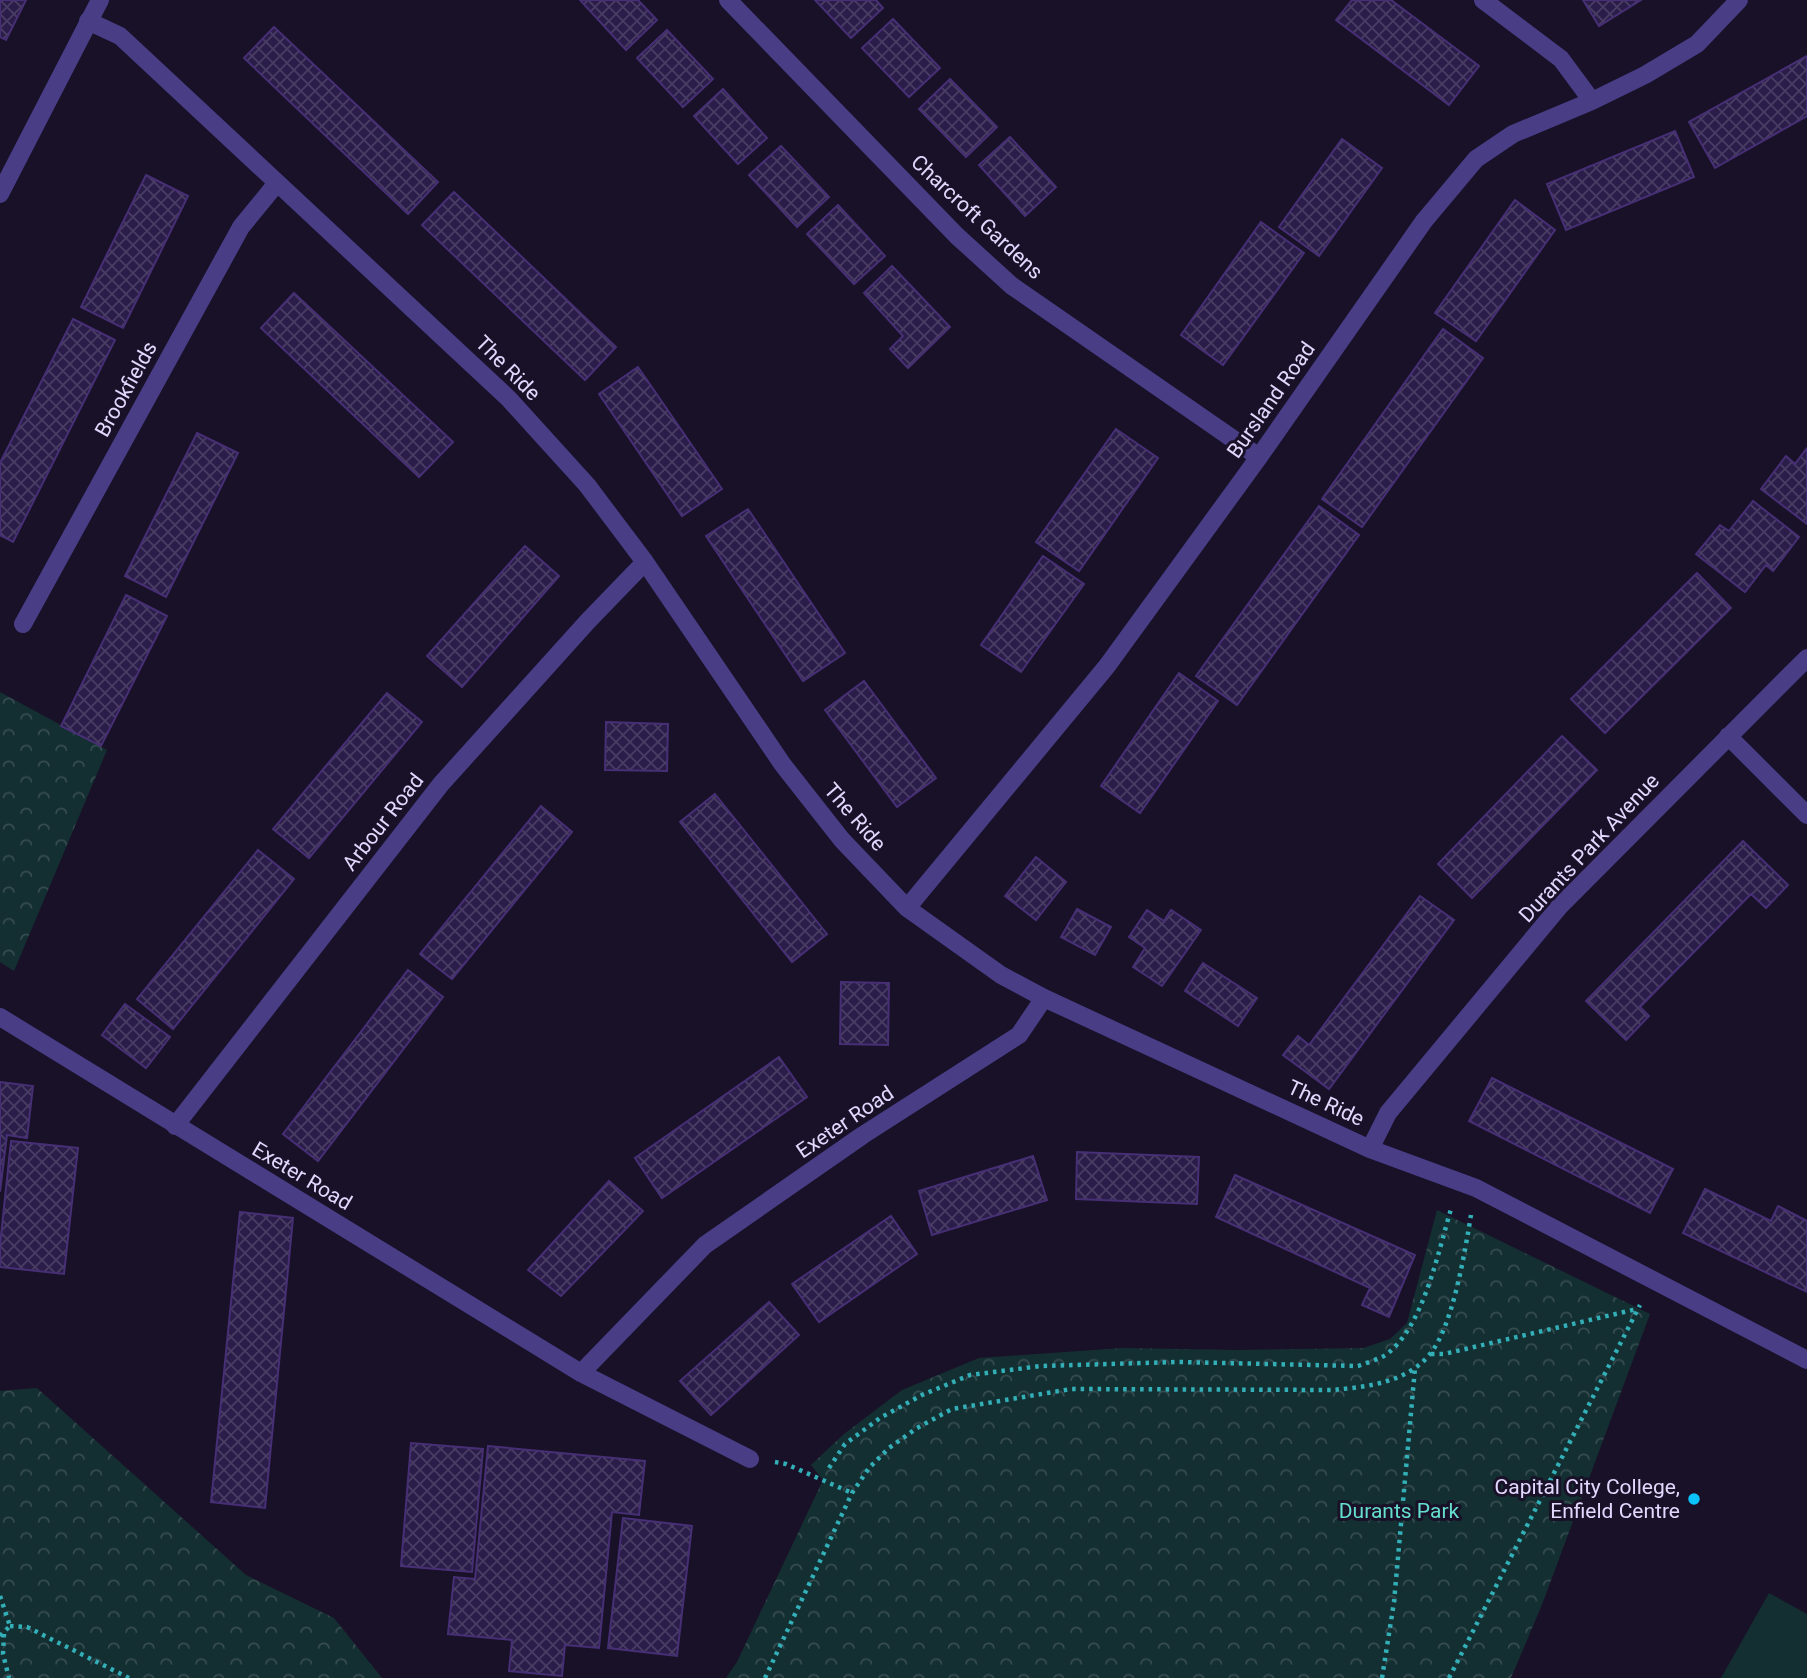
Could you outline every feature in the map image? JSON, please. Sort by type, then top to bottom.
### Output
[{"type":"street","points":[[0,194],[100,0]]},
{"type":"street","name":"Charcroft Gardens","points":[[728,0],[957,236],[1012,286],[1259,457]]},
{"type":"street","points":[[1483,0],[1561,59],[1592,101]]},
{"type":"street","name":"Bursland Road","points":[[907,908],[1107,666],[1259,457],[1424,221],[1476,159],[1513,134],[1592,101],[1645,75],[1697,44],[1739,0]]},
{"type":"street","name":"The Ride","points":[[88,20],[120,36],[509,399],[587,485],[645,562],[783,765],[842,840],[907,908],[1000,975],[1044,998],[1370,1149],[1460,1181],[1807,1360]]},
{"type":"street","name":"Brookfields","points":[[23,624],[241,227],[277,183]]},
{"type":"street","name":"Arbour Road","points":[[175,1126],[441,784],[587,621],[645,562]]},
{"type":"street","name":"Durants Park Avenue","points":[[1370,1149],[1388,1113],[1559,907],[1807,658]]},
{"type":"street","points":[[1728,736],[1807,815]]},
{"type":"street","name":"Exeter Road","points":[[581,1373],[705,1245],[863,1135],[1019,1035],[1044,998]]},
{"type":"street","name":"Exeter Road","points":[[0,1017],[581,1373],[750,1459]]},
{"type":"path","points":[[829,1468],[845,1444],[880,1418],[922,1395],[970,1375],[1041,1366],[1178,1362],[1358,1366],[1384,1355],[1412,1326],[1429,1284],[1460,1181]]},
{"type":"path","points":[[765,1678],[852,1493],[869,1468],[889,1448],[917,1428],[952,1409],[1071,1389],[1276,1390],[1364,1387],[1395,1378],[1431,1354],[1445,1324],[1454,1295],[1469,1227]]},
{"type":"path","points":[[1431,1354],[1455,1352],[1638,1309],[1449,1678]]},
{"type":"path","points":[[1382,1678],[1394,1602],[1415,1367]]},
{"type":"path","points":[[750,1459],[786,1464],[852,1493]]},
{"type":"path","points":[[0,1597],[10,1626]]},
{"type":"path","points":[[9,1678],[2,1635],[10,1626]]},
{"type":"path","points":[[10,1626],[27,1627],[128,1678]]},
{"type":"green space","points":[[0,692],[107,750],[14,971],[0,962]]},
{"type":"green space","name":"Durants Park","points":[[1437,1210],[1650,1314],[1543,1602],[1511,1678],[726,1678],[737,1662],[823,1480],[811,1465],[844,1434],[902,1390],[979,1358],[1123,1348],[1363,1348],[1390,1339],[1407,1323]]},
{"type":"green space","points":[[37,1388],[246,1575],[334,1618],[382,1678],[0,1678],[0,1391]]},
{"type":"green space","points":[[1769,1593],[1807,1614],[1807,1678],[1721,1678]]},
{"type":"building","points":[[0,0],[26,0],[6,40],[0,37]]},
{"type":"building","points":[[580,0],[638,0],[657,20],[626,50]]},
{"type":"building","points":[[815,0],[876,0],[883,8],[851,38]]},
{"type":"building","points":[[1352,0],[1391,0],[1479,66],[1449,105],[1336,20]]},
{"type":"building","points":[[1583,0],[1641,0],[1599,26]]},
{"type":"building","points":[[893,19],[940,68],[909,97],[862,48]]},
{"type":"building","points":[[274,27],[438,182],[408,214],[244,58]]},
{"type":"building","points":[[667,30],[713,79],[683,107],[637,58]]},
{"type":"building","points":[[1807,56],[1807,116],[1715,168],[1689,122]]},
{"type":"building","points":[[950,79],[997,127],[966,157],[919,109]]},
{"type":"building","points":[[723,89],[767,138],[738,164],[694,116]]},
{"type":"building","points":[[1675,131],[1694,177],[1566,230],[1547,184]]},
{"type":"building","points":[[1010,137],[1056,187],[1025,216],[979,165]]},
{"type":"building","points":[[1342,139],[1382,168],[1319,256],[1279,227]]},
{"type":"building","points":[[781,146],[829,197],[797,227],[749,175]]},
{"type":"building","points":[[146,175],[188,196],[123,328],[81,307]]},
{"type":"building","points":[[454,192],[616,347],[585,380],[422,225]]},
{"type":"building","points":[[1515,200],[1555,230],[1476,341],[1435,313]]},
{"type":"building","points":[[838,205],[885,256],[854,284],[807,234]]},
{"type":"building","points":[[1261,222],[1304,253],[1223,365],[1181,335]]},
{"type":"building","points":[[892,266],[950,327],[908,368],[890,349],[903,336],[864,293]]},
{"type":"building","points":[[294,293],[453,442],[419,477],[261,328]]},
{"type":"building","points":[[73,319],[115,340],[13,542],[0,535],[0,463]]},
{"type":"building","points":[[1443,329],[1483,358],[1362,527],[1322,499]]},
{"type":"building","points":[[638,367],[722,489],[682,516],[599,394]]},
{"type":"building","points":[[1116,429],[1158,458],[1079,571],[1036,542]]},
{"type":"building","points":[[197,433],[238,453],[166,597],[125,576]]},
{"type":"building","points":[[1807,448],[1807,524],[1761,489],[1786,456],[1795,464]]},
{"type":"building","points":[[1753,501],[1799,537],[1773,571],[1766,565],[1745,592],[1696,554],[1720,525],[1729,531]]},
{"type":"building","points":[[1319,506],[1359,535],[1237,705],[1196,676]]},
{"type":"building","points":[[748,509],[845,653],[803,681],[706,536]]},
{"type":"building","points":[[525,546],[559,576],[462,687],[427,656]]},
{"type":"building","points":[[1043,556],[1084,584],[1021,672],[981,645]]},
{"type":"building","points":[[1697,573],[1731,608],[1605,733],[1571,699]]},
{"type":"building","points":[[126,595],[167,616],[101,746],[61,726]]},
{"type":"building","points":[[1179,673],[1218,701],[1140,813],[1101,786]]},
{"type":"building","points":[[864,681],[936,778],[897,807],[825,710]]},
{"type":"building","points":[[387,693],[422,722],[309,858],[273,829]]},
{"type":"building","points":[[606,722],[668,724],[667,771],[605,770]]},
{"type":"building","points":[[1562,736],[1597,770],[1472,898],[1438,864]]},
{"type":"building","points":[[715,794],[827,934],[792,962],[680,822]]},
{"type":"building","points":[[541,806],[572,832],[452,979],[420,954]]},
{"type":"building","points":[[1743,841],[1788,885],[1766,908],[1751,894],[1640,1007],[1649,1016],[1626,1040],[1586,1001]]},
{"type":"building","points":[[258,850],[294,879],[173,1029],[137,999]]},
{"type":"building","points":[[1036,857],[1066,882],[1036,920],[1005,896]]},
{"type":"building","points":[[1420,896],[1454,920],[1329,1089],[1283,1055],[1298,1036],[1309,1045]]},
{"type":"building","points":[[1077,909],[1111,927],[1095,955],[1061,937]]},
{"type":"building","points":[[1147,910],[1164,921],[1171,910],[1201,930],[1162,986],[1133,967],[1145,948],[1129,937]]},
{"type":"building","points":[[1203,963],[1257,998],[1238,1026],[1185,991]]},
{"type":"building","points":[[408,970],[443,997],[318,1161],[283,1134]]},
{"type":"building","points":[[841,982],[889,983],[888,1045],[840,1044]]},
{"type":"building","points":[[125,1004],[170,1037],[146,1068],[102,1035]]},
{"type":"building","points":[[779,1057],[807,1097],[662,1198],[635,1158]]},
{"type":"building","points":[[1492,1078],[1673,1169],[1650,1213],[1469,1121]]},
{"type":"building","points":[[0,1082],[33,1086],[27,1138],[7,1135],[0,1192]]},
{"type":"building","points":[[11,1141],[78,1148],[64,1274],[0,1267]]},
{"type":"building","points":[[1077,1152],[1199,1157],[1197,1204],[1076,1199]]},
{"type":"building","points":[[1033,1156],[1047,1200],[932,1235],[919,1191]]},
{"type":"building","points":[[1235,1175],[1415,1255],[1389,1317],[1362,1305],[1370,1288],[1216,1217]]},
{"type":"building","points":[[609,1181],[643,1211],[561,1296],[528,1270]]},
{"type":"building","points":[[1705,1189],[1771,1221],[1778,1206],[1807,1221],[1807,1292],[1683,1233]]},
{"type":"building","points":[[240,1212],[293,1218],[265,1508],[211,1502]]},
{"type":"building","points":[[891,1216],[917,1254],[819,1322],[792,1284]]},
{"type":"building","points":[[769,1302],[799,1335],[711,1415],[680,1381]]},
{"type":"building","points":[[411,1443],[483,1449],[472,1572],[401,1566]]},
{"type":"building","points":[[488,1446],[645,1461],[639,1515],[612,1512],[599,1648],[565,1645],[562,1676],[509,1671],[512,1640],[448,1634],[454,1577],[475,1579]]},
{"type":"building","points":[[623,1518],[692,1526],[677,1656],[608,1648]]},
{"type":"place","name":"Capital City College, Enfield Centre","points":[[1694,1499]]}]
